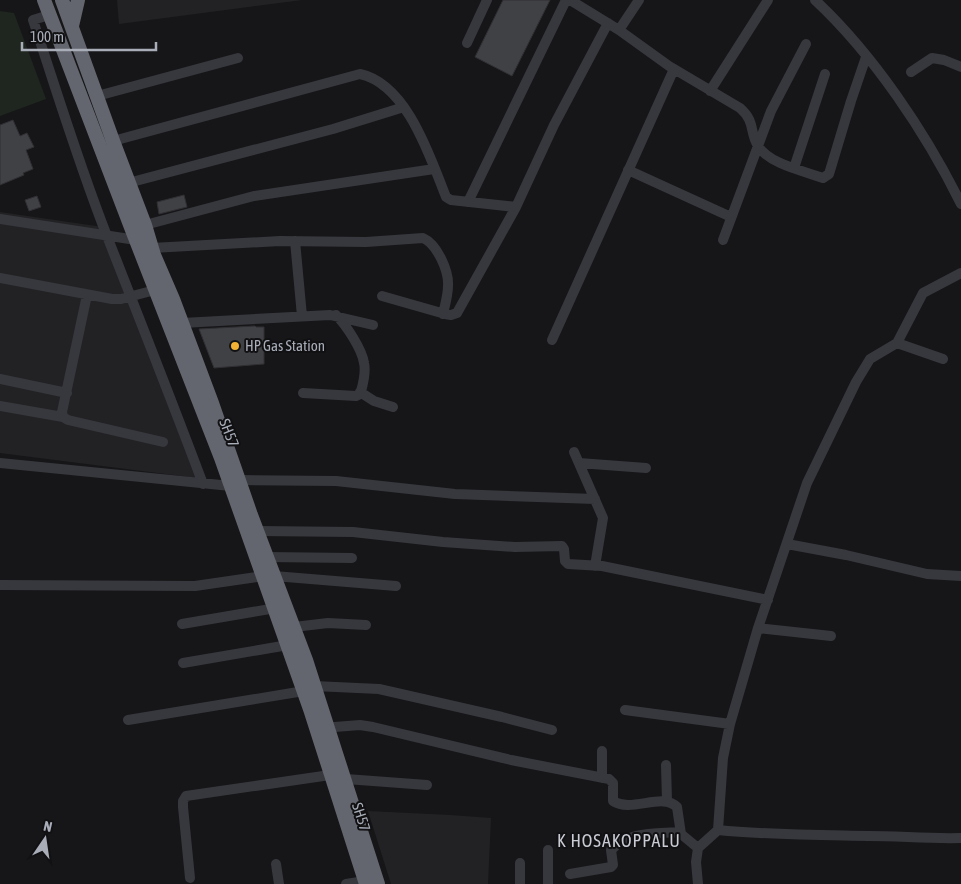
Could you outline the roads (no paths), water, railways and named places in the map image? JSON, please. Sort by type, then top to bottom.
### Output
[{"type":"highway","name":"SH57","points":[[44,0],[49,15],[110,147],[136,240],[156,290],[167,302],[221,458],[235,483],[269,576],[276,608],[288,645],[309,689]]},
{"type":"highway","points":[[62,0],[96,96],[110,147],[128,182],[145,225],[167,302],[182,322],[235,483],[268,557],[269,576],[294,628],[309,689],[322,728],[346,779],[370,883]]},
{"type":"highway","points":[[72,28],[78,0]]},
{"type":"highway","name":"SH57","points":[[322,728],[330,774],[370,883]]},
{"type":"street","points":[[467,43],[487,0]]},
{"type":"street","points":[[619,30],[639,0]]},
{"type":"street","points":[[710,92],[768,0]]},
{"type":"street","points":[[815,0],[830,14],[902,101],[960,199]]},
{"type":"street","points":[[468,202],[574,1],[674,69],[740,108],[746,113],[751,122],[758,146],[770,158],[823,178],[828,176],[850,101],[866,57]]},
{"type":"street","points":[[49,15],[33,20],[107,235],[203,484]]},
{"type":"street","points":[[382,296],[443,314],[451,315],[456,313],[516,207],[554,125],[608,23]]},
{"type":"street","points":[[723,240],[771,111],[806,44]]},
{"type":"street","points":[[96,96],[238,58]]},
{"type":"street","points":[[911,72],[932,58],[944,60],[961,67]]},
{"type":"street","points":[[552,340],[674,69]]},
{"type":"street","points":[[110,147],[360,74],[367,75],[381,83],[404,107],[427,150],[446,197],[451,200],[516,207]]},
{"type":"street","points":[[794,168],[825,74]]},
{"type":"street","points":[[128,182],[333,129],[404,107]]},
{"type":"street","points":[[145,225],[254,196],[434,169]]},
{"type":"street","points":[[628,170],[731,217]]},
{"type":"street","points":[[0,219],[136,240]]},
{"type":"street","points":[[152,248],[295,241],[366,242],[419,237],[430,241],[436,247],[446,272],[448,285],[443,314]]},
{"type":"street","points":[[295,241],[302,316]]},
{"type":"street","points":[[718,830],[723,758],[730,724],[758,628],[807,483],[862,370],[870,359],[897,343],[923,293],[961,273]]},
{"type":"street","points":[[0,278],[112,299],[156,290]]},
{"type":"street","points":[[63,417],[87,295]]},
{"type":"street","points":[[302,393],[356,396],[360,392],[365,363],[358,346],[336,315]]},
{"type":"street","points":[[182,322],[336,315],[374,325]]},
{"type":"street","points":[[897,343],[944,360]]},
{"type":"street","points":[[0,380],[67,393]]},
{"type":"street","points":[[360,392],[374,401],[393,407]]},
{"type":"street","points":[[0,406],[63,417],[68,420],[163,442]]},
{"type":"street","points":[[574,452],[603,518],[594,566]]},
{"type":"street","points":[[0,463],[203,484],[336,482],[455,494],[595,499]]},
{"type":"street","points":[[579,464],[646,468]]},
{"type":"street","points":[[258,531],[353,532],[443,542],[514,546],[560,546],[564,548],[566,563],[594,566],[768,600]]},
{"type":"street","points":[[787,544],[846,555],[928,574],[961,576]]},
{"type":"street","points":[[268,557],[352,558]]},
{"type":"street","points":[[0,585],[195,586],[269,576],[396,586]]},
{"type":"street","points":[[182,624],[276,608]]},
{"type":"street","points":[[294,628],[328,624],[366,625]]},
{"type":"street","points":[[758,628],[831,636]]},
{"type":"street","points":[[183,663],[288,645]]},
{"type":"street","points":[[128,720],[309,689],[379,689],[552,730]]},
{"type":"street","points":[[625,710],[730,724]]},
{"type":"street","points":[[322,728],[360,725],[373,726],[510,760],[609,780],[613,783],[613,801],[616,803],[631,805],[667,801],[677,807],[680,832],[698,848]]},
{"type":"street","points":[[602,751],[602,778]]},
{"type":"street","points":[[666,765],[667,801]]},
{"type":"street","points":[[190,878],[183,806],[183,800],[186,796],[330,774]]},
{"type":"street","points":[[346,779],[427,785]]},
{"type":"street","points":[[698,884],[696,862],[698,848],[703,841],[718,830],[753,833],[896,836],[937,839],[961,838]]},
{"type":"street","points":[[570,874],[611,868],[613,865],[611,850],[630,836],[680,832]]},
{"type":"street","points":[[548,850],[548,884]]},
{"type":"street","points":[[520,862],[520,884]]},
{"type":"street","points":[[276,864],[278,884]]},
{"type":"street","points":[[346,884],[370,883]]},
{"type":"place","name":"HP Gas Station","points":[[235,346]]},
{"type":"district","name":"K HOSAKOPPALU","points":[[619,841]]}]
